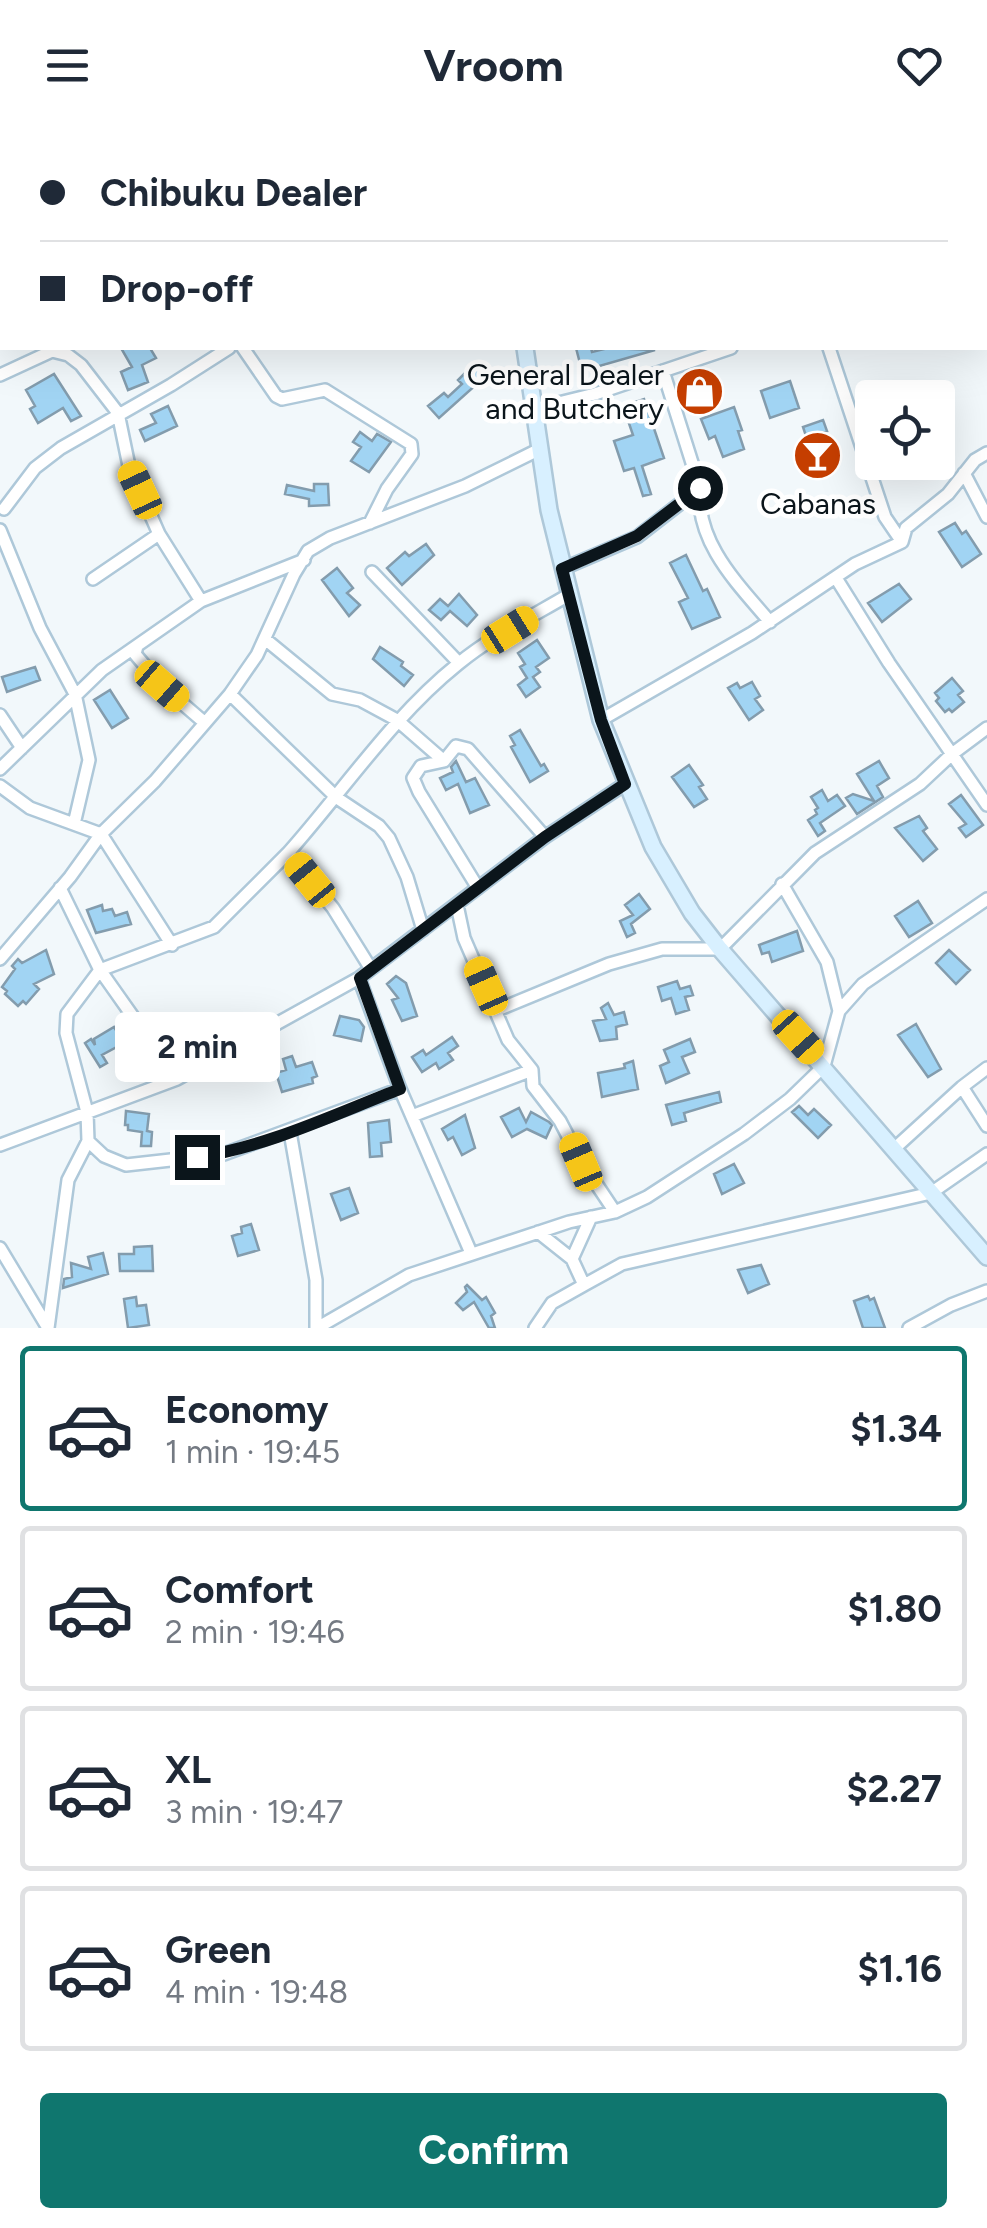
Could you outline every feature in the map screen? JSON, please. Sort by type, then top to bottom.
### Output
[{"type":"street","points":[[74,824],[89,760],[75,694],[40,628],[0,527],[2,505],[60,448],[226,350]]},
{"type":"street","points":[[245,350],[276,396],[282,399],[325,390],[411,444],[412,454],[387,488],[370,523]]},
{"type":"street","points":[[525,350],[538,450],[562,569],[601,720],[653,847],[692,913],[720,950],[987,1257]]},
{"type":"street","points":[[534,408],[595,394],[725,350]]},
{"type":"street","points":[[830,350],[885,518],[902,542]]},
{"type":"street","points":[[0,375],[52,351],[68,355],[92,378],[118,413],[129,466],[159,534],[201,601]]},
{"type":"street","points":[[663,370],[700,488],[698,510],[718,560],[770,622]]},
{"type":"street","points":[[0,959],[101,834],[131,807],[230,694],[265,639],[308,552],[330,538],[465,486],[538,450]]},
{"type":"street","points":[[601,720],[770,622],[855,564],[902,542],[906,528],[948,494],[975,460],[987,453]]},
{"type":"street","points":[[964,473],[987,516]]},
{"type":"street","points":[[562,569],[637,536],[700,488]]},
{"type":"street","points":[[93,579],[159,534]]},
{"type":"street","points":[[0,769],[75,694],[201,601],[304,560]]},
{"type":"street","points":[[372,572],[459,662]]},
{"type":"street","points":[[836,578],[987,805]]},
{"type":"street","points":[[48,1328],[68,1180],[88,1141],[87,1112],[66,1024],[72,1003],[100,970],[214,927],[337,798],[398,720],[459,662],[570,594]]},
{"type":"street","points":[[265,639],[332,694],[360,700],[398,720],[444,761]]},
{"type":"street","points":[[137,646],[135,654],[162,686],[205,724]]},
{"type":"street","points":[[230,694],[337,798],[390,838],[408,877],[423,930]]},
{"type":"street","points":[[0,714],[22,748]]},
{"type":"street","points":[[495,1010],[608,964],[662,949],[720,950],[815,853],[920,784],[987,728]]},
{"type":"street","points":[[478,888],[418,792],[413,778],[421,766],[444,761],[456,746],[468,748],[545,837]]},
{"type":"street","points":[[0,1145],[176,1079],[360,978],[545,837],[625,784]]},
{"type":"street","points":[[0,786],[30,808],[101,834],[172,944]]},
{"type":"street","points":[[288,853],[333,908],[371,969]]},
{"type":"street","points":[[782,884],[827,962],[839,1011]]},
{"type":"street","points":[[60,888],[100,970],[176,1079]]},
{"type":"street","points":[[290,1132],[316,1280],[316,1328],[409,1275],[538,1232],[615,1212],[647,1197],[790,1100],[824,1066],[839,1011],[863,984],[987,899]]},
{"type":"street","points":[[457,905],[464,938],[508,1040],[532,1070],[534,1086],[560,1120],[581,1162],[615,1212]]},
{"type":"street","points":[[360,978],[400,1089],[471,1253]]},
{"type":"street","points":[[895,1148],[987,1068]]},
{"type":"street","points":[[412,1116],[532,1070]]},
{"type":"street","points":[[962,1086],[987,1126]]},
{"type":"street","points":[[88,1141],[117,1162],[144,1165],[224,1154],[400,1089]]},
{"type":"street","points":[[535,1328],[552,1303],[622,1264],[931,1193],[987,1154]]},
{"type":"street","points":[[572,1259],[590,1217]]},
{"type":"street","points":[[538,1232],[572,1259],[584,1285]]},
{"type":"street","points":[[0,1248],[48,1328]]},
{"type":"street","points":[[909,1328],[951,1304],[987,1291]]},
{"type":"building","points":[[122,350],[151,350],[156,358],[142,365],[148,382],[128,390],[121,372],[132,367]]},
{"type":"building","points":[[577,350],[655,350],[582,371]]},
{"type":"building","points":[[476,362],[488,374],[439,418],[428,406],[444,393],[448,397]]},
{"type":"building","points":[[54,374],[81,416],[71,421],[63,408],[38,423],[26,390]]},
{"type":"building","points":[[790,381],[799,408],[770,418],[761,391]]},
{"type":"building","points":[[644,399],[664,458],[642,466],[651,494],[643,496],[634,468],[624,471],[614,441],[633,435],[623,406]]},
{"type":"building","points":[[168,406],[177,426],[145,441],[140,430],[156,423],[151,414]]},
{"type":"building","points":[[734,407],[744,449],[723,457],[715,436],[709,439],[701,419]]},
{"type":"building","name":"Cabanas","points":[[823,420],[827,431],[823,432],[834,462],[818,467],[815,459],[807,462],[803,450],[810,448],[803,427]]},
{"type":"building","points":[[360,432],[372,441],[377,434],[391,442],[369,472],[351,461],[361,447],[353,442]]},
{"type":"building","points":[[314,484],[328,484],[329,505],[309,506],[309,499],[285,494],[287,485],[314,491]]},
{"type":"building","points":[[955,523],[962,534],[966,531],[981,554],[962,567],[939,532]]},
{"type":"building","points":[[426,544],[434,555],[402,585],[387,568],[405,552],[409,556]]},
{"type":"building","points":[[686,555],[720,617],[692,629],[679,602],[688,598],[670,563]]},
{"type":"building","points":[[337,568],[353,588],[347,593],[360,605],[349,616],[322,580]]},
{"type":"building","points":[[899,584],[911,599],[882,622],[868,603]]},
{"type":"building","points":[[459,594],[477,615],[467,626],[450,611],[441,620],[429,610],[440,599],[448,606]]},
{"type":"building","points":[[537,640],[549,658],[536,667],[540,672],[533,677],[540,687],[526,697],[518,685],[527,678],[518,653]]},
{"type":"building","points":[[380,647],[403,662],[401,666],[413,675],[404,686],[373,659]]},
{"type":"building","points":[[35,667],[40,680],[7,692],[2,677]]},
{"type":"building","points":[[952,678],[963,691],[958,695],[964,702],[952,712],[945,712],[935,693]]},
{"type":"building","points":[[752,682],[760,696],[755,699],[763,710],[749,720],[728,688]]},
{"type":"building","points":[[110,690],[128,718],[112,728],[94,700]]},
{"type":"building","points":[[520,730],[548,771],[530,782],[511,747],[515,745],[510,736]]},
{"type":"building","points":[[456,761],[466,782],[475,778],[489,805],[470,813],[458,784],[446,790],[440,778],[453,772],[451,767]]},
{"type":"building","points":[[879,761],[889,778],[877,786],[883,797],[857,814],[846,798],[853,794],[874,801],[857,774]]},
{"type":"building","points":[[689,765],[703,785],[699,787],[707,799],[694,807],[672,777]]},
{"type":"building","points":[[822,790],[828,801],[837,795],[845,806],[820,823],[825,831],[818,836],[808,820],[817,814],[818,808],[811,797]]},
{"type":"building","points":[[961,795],[983,825],[966,837],[959,828],[966,824],[949,804]]},
{"type":"building","points":[[919,816],[927,828],[923,831],[937,849],[923,861],[895,828]]},
{"type":"building","points":[[639,894],[650,909],[631,924],[635,933],[627,937],[620,921],[633,915],[625,905]]},
{"type":"building","points":[[918,901],[932,923],[909,937],[895,916]]},
{"type":"building","points":[[102,905],[103,911],[112,909],[115,916],[127,912],[131,924],[96,933],[87,910]]},
{"type":"building","points":[[797,931],[803,951],[772,962],[769,952],[762,954],[759,945]]},
{"type":"building","points":[[46,950],[54,974],[34,984],[39,989],[26,1004],[23,1001],[18,1006],[2,987],[15,969],[12,966],[18,959],[22,963]]},
{"type":"building","points":[[949,950],[970,970],[956,984],[936,963]]},
{"type":"building","points":[[396,976],[406,983],[417,1016],[402,1021],[392,1000],[398,998],[387,984]]},
{"type":"building","points":[[677,981],[680,989],[690,986],[693,995],[685,997],[689,1010],[676,1014],[671,998],[662,1001],[658,987]]},
{"type":"building","points":[[608,1003],[614,1015],[624,1012],[627,1024],[616,1027],[617,1039],[600,1041],[593,1021],[606,1019],[601,1008]]},
{"type":"building","points":[[340,1016],[359,1020],[364,1027],[361,1041],[334,1035]]},
{"type":"building","points":[[182,1022],[213,1042],[209,1051],[201,1055],[179,1037],[171,1043],[164,1036],[174,1027],[177,1030]]},
{"type":"building","points":[[916,1024],[941,1069],[928,1077],[898,1035]]},
{"type":"building","points":[[114,1027],[124,1043],[102,1055],[107,1063],[100,1067],[85,1043],[91,1039],[95,1045],[94,1039]]},
{"type":"building","points":[[452,1037],[458,1046],[448,1053],[453,1060],[439,1069],[436,1063],[422,1072],[412,1057],[423,1050],[426,1055]]},
{"type":"building","points":[[690,1039],[695,1052],[682,1057],[689,1073],[666,1083],[660,1066],[669,1062],[664,1050]]},
{"type":"building","points":[[292,1056],[296,1067],[312,1062],[317,1076],[312,1078],[313,1083],[282,1092],[276,1073],[286,1070],[283,1059]]},
{"type":"building","points":[[633,1061],[638,1089],[602,1097],[598,1073],[625,1068],[624,1064]]},
{"type":"building","points":[[719,1092],[721,1102],[684,1113],[686,1121],[672,1125],[666,1105]]},
{"type":"building","points":[[799,1106],[808,1115],[814,1109],[831,1125],[818,1138],[792,1112]]},
{"type":"building","points":[[519,1108],[526,1122],[531,1112],[552,1125],[546,1138],[527,1129],[512,1137],[501,1117]]},
{"type":"building","points":[[126,1111],[149,1114],[147,1131],[152,1132],[151,1146],[141,1146],[142,1132],[128,1130]]},
{"type":"building","points":[[465,1115],[475,1148],[462,1155],[453,1137],[448,1140],[442,1129]]},
{"type":"building","points":[[389,1120],[391,1142],[381,1143],[382,1156],[370,1157],[368,1123]]},
{"type":"building","points":[[734,1164],[744,1183],[722,1194],[714,1174]]},
{"type":"building","points":[[349,1188],[358,1213],[341,1220],[331,1194]]},
{"type":"building","points":[[251,1224],[259,1250],[238,1256],[232,1236]]},
{"type":"building","points":[[152,1246],[153,1271],[120,1271],[119,1254],[134,1254],[134,1247]]},
{"type":"building","points":[[103,1253],[108,1274],[63,1288],[64,1279],[72,1277],[71,1263],[91,1269],[88,1257]]},
{"type":"building","points":[[761,1265],[769,1284],[748,1293],[738,1270]]},
{"type":"building","points":[[467,1285],[482,1300],[486,1297],[495,1313],[491,1316],[495,1328],[489,1328],[474,1302],[463,1310],[456,1303],[467,1292]]},
{"type":"building","points":[[868,1296],[870,1300],[874,1298],[885,1328],[863,1328],[854,1301]]},
{"type":"building","points":[[136,1297],[137,1306],[146,1305],[149,1325],[128,1328],[124,1299]]},
{"type":"place","name":"General Dealer and Butchery","points":[[699,392]]},
{"type":"place","name":"Cabanas","points":[[818,455]]},
{"type":"route","points":[[197,1157],[224,1154],[290,1132],[400,1089],[360,978],[545,837],[625,784],[601,720],[562,569],[621,546],[700,488]]}]
